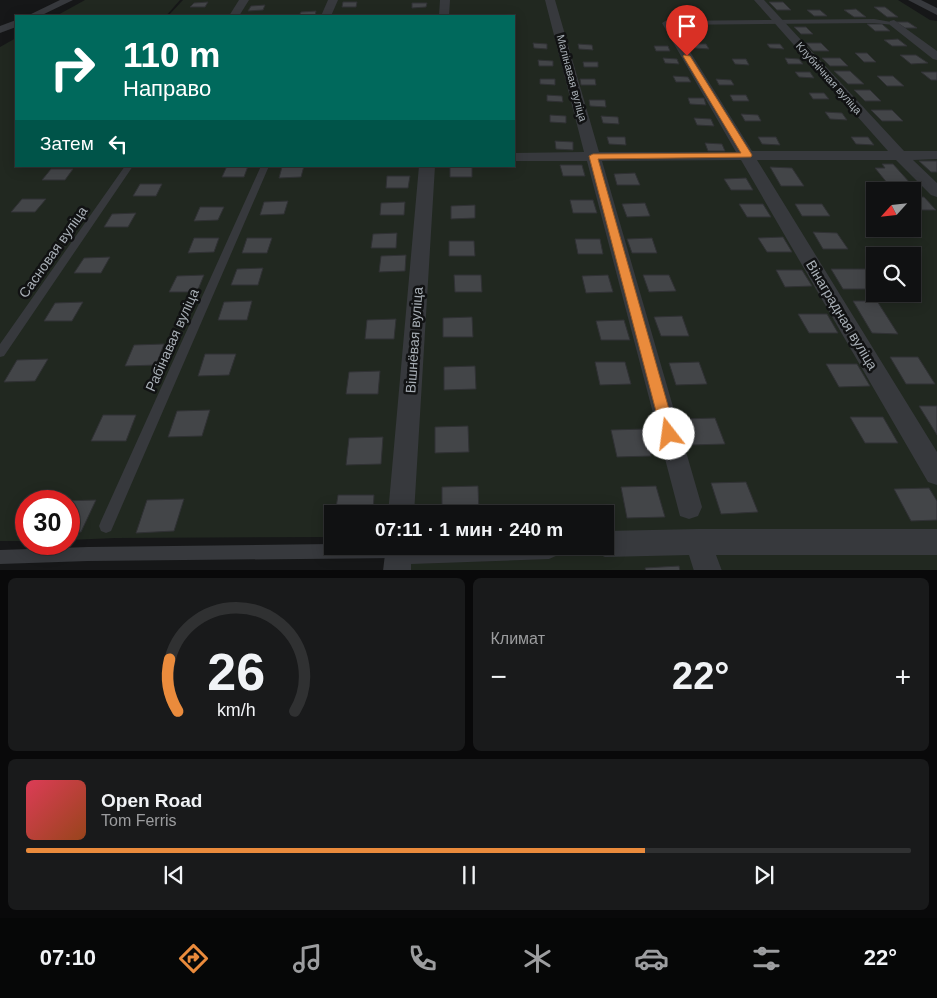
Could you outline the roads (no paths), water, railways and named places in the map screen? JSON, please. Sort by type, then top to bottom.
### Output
[{"type":"street","points":[[34,15],[68,0]]},
{"type":"street","points":[[235,15],[244,0]]},
{"type":"street","points":[[326,15],[333,0]]},
{"type":"street","points":[[444,15],[445,0]]},
{"type":"street","name":"Малінавая вуліца","points":[[550,0],[689,507]]},
{"type":"street","name":"Клубнічная вуліца","points":[[759,0],[900,155]]},
{"type":"street","points":[[913,0],[937,12]]},
{"type":"street","points":[[0,30],[15,23]]},
{"type":"street","name":"Вінаградная вуліца","points":[[667,23],[748,155],[937,474]]},
{"type":"street","points":[[894,23],[937,57]]},
{"type":"street","points":[[900,155],[937,192]]},
{"type":"street","points":[[515,157],[937,155]]},
{"type":"street","name":"Вішнёвая вуліца","points":[[402,505],[428,167]]},
{"type":"street","points":[[698,542],[708,570]]},
{"type":"street","points":[[614,544],[937,542]]},
{"type":"street","points":[[398,556],[413,555]]},
{"type":"lane","points":[[667,23],[874,21],[894,23]]},
{"type":"lane","name":"Сасновая вуліца","points":[[0,353],[128,167]]},
{"type":"lane","name":"Рабінавая вуліца","points":[[106,526],[265,167]]},
{"type":"lane","points":[[0,557],[88,554],[398,556]]}]
